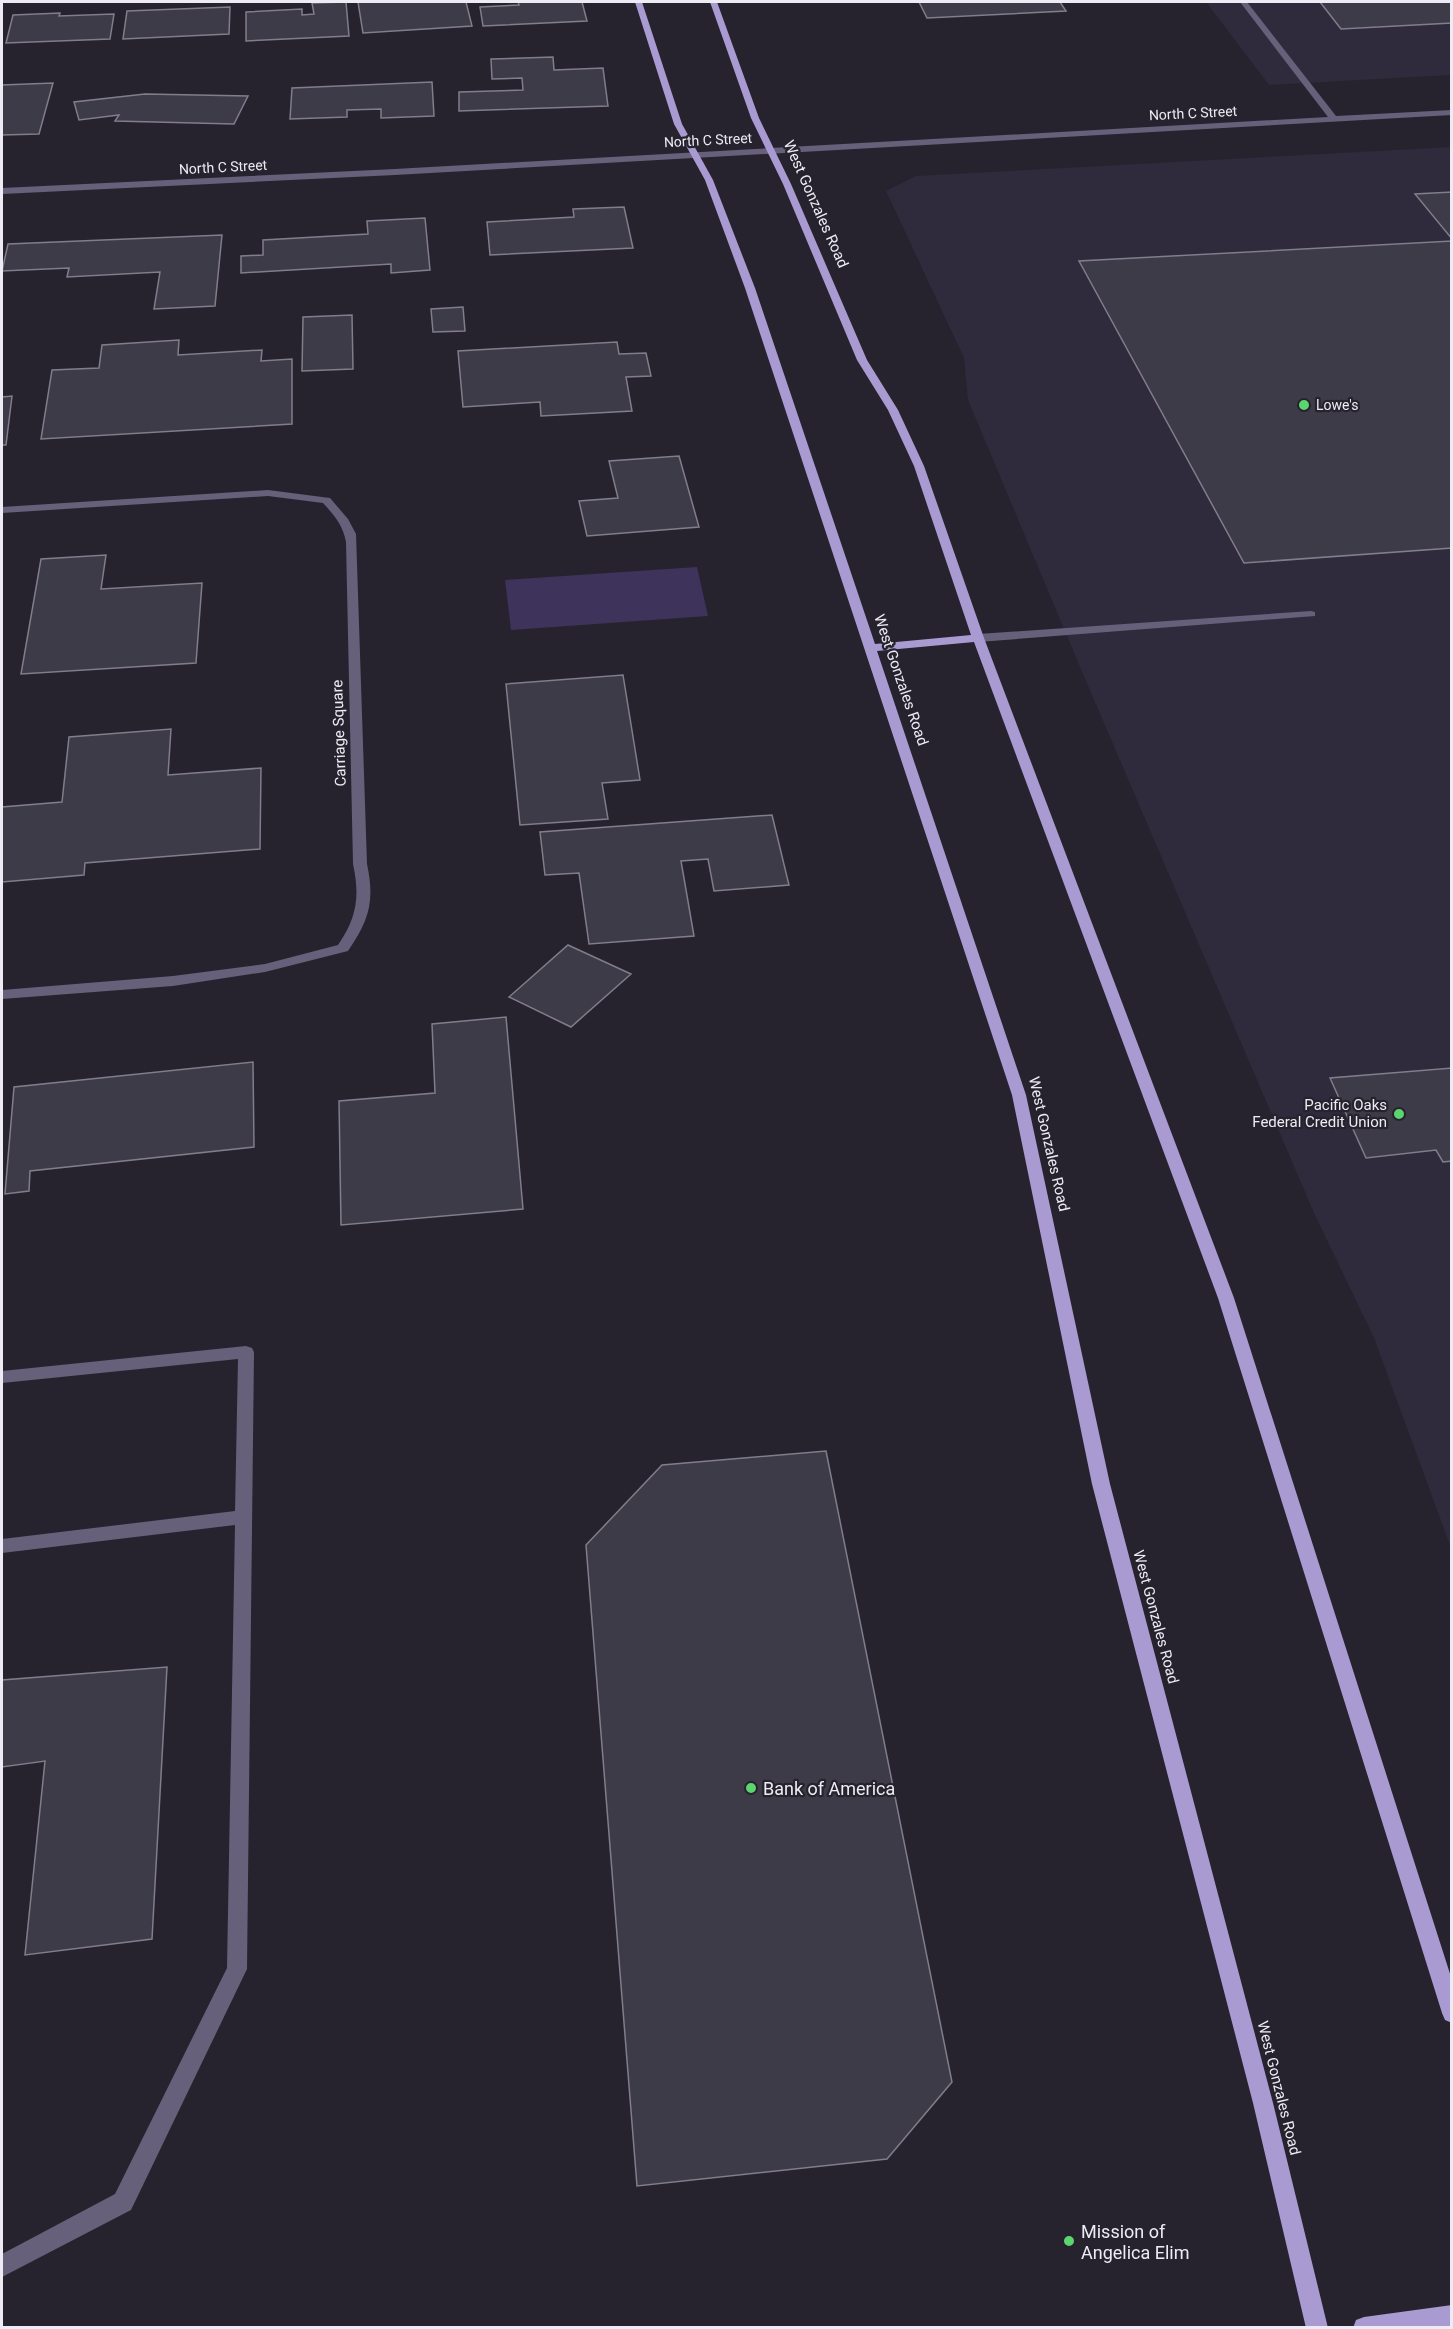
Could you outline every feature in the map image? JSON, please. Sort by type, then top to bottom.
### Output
[{"type":"main road","name":"West Gonzales Road","points":[[638,2],[678,124],[709,180],[750,288],[1019,1095],[1101,1484],[1263,2103],[1317,2328]]},
{"type":"main road","name":"West Gonzales Road","points":[[713,2],[755,118],[862,360],[893,410],[919,466],[978,639],[1226,1298],[1452,2013]]},
{"type":"main road","points":[[869,648],[978,639]]},
{"type":"main road","points":[[1364,2328],[1452,2316]]},
{"type":"street","points":[[1243,2],[1333,118]]},
{"type":"street","name":"North C Street","points":[[2,191],[1452,112]]},
{"type":"street","name":"Carriage Square","points":[[2,510],[268,493],[326,500],[348,525],[353,544],[351,563],[360,864],[366,890],[357,928],[343,948],[265,968],[173,981],[2,994]]},
{"type":"street","points":[[978,639],[1311,614]]},
{"type":"street","points":[[2,1377],[246,1352],[237,1969],[123,2202],[2,2266]]},
{"type":"street","points":[[2,1546],[243,1517]]},
{"type":"shaded area","points":[[1206,2],[1451,2],[1451,75],[1269,85]]},
{"type":"shaded area","points":[[1451,147],[1451,1548],[1374,1338],[1314,1213],[1080,667],[968,400],[964,358],[886,191],[916,176]]},
{"type":"shaded area","points":[[697,567],[708,616],[511,630],[505,580]]},
{"type":"building","points":[[346,2],[349,36],[246,41],[246,12],[302,9],[302,15],[314,14],[312,3]]},
{"type":"building","points":[[358,2],[466,2],[472,26],[363,33]]},
{"type":"building","points":[[518,2],[582,2],[587,21],[483,26],[480,7],[519,5]]},
{"type":"building","points":[[919,2],[1060,2],[1066,11],[927,18]]},
{"type":"building","points":[[1320,2],[1452,2],[1452,23],[1341,29]]},
{"type":"building","points":[[230,7],[229,34],[123,39],[127,11]]},
{"type":"building","points":[[60,13],[59,16],[114,14],[110,39],[6,43],[13,15]]},
{"type":"building","points":[[553,57],[554,70],[603,68],[608,106],[459,111],[459,92],[523,90],[522,78],[492,79],[491,59]]},
{"type":"building","points":[[432,82],[434,116],[381,118],[381,109],[347,110],[347,117],[290,119],[292,88]]},
{"type":"building","points":[[53,83],[39,134],[2,135],[2,85]]},
{"type":"building","points":[[145,94],[248,96],[234,124],[115,121],[119,115],[79,120],[74,102]]},
{"type":"building","points":[[1452,192],[1452,239],[1415,194]]},
{"type":"building","points":[[624,207],[633,248],[490,255],[487,222],[574,217],[573,209]]},
{"type":"building","points":[[425,218],[430,270],[391,273],[391,264],[241,273],[241,256],[263,255],[263,240],[368,234],[367,221]]},
{"type":"building","points":[[222,235],[215,306],[154,309],[160,272],[67,277],[69,268],[2,271],[8,244]]},
{"type":"building","name":"Lowe's","points":[[1452,241],[1452,548],[1244,563],[1079,261]]},
{"type":"building","points":[[463,307],[465,331],[433,332],[431,309]]},
{"type":"building","points":[[352,315],[353,369],[302,371],[303,317]]},
{"type":"building","points":[[179,340],[178,355],[262,350],[261,361],[292,359],[292,424],[41,439],[52,370],[99,368],[102,345]]},
{"type":"building","points":[[617,342],[619,354],[646,353],[651,376],[626,377],[632,411],[541,416],[540,402],[463,407],[458,351]]},
{"type":"building","points":[[12,396],[6,445],[2,445],[2,397]]},
{"type":"building","points":[[679,456],[699,527],[587,536],[579,501],[618,498],[609,461]]},
{"type":"building","points":[[106,555],[101,589],[202,583],[196,663],[21,674],[41,559]]},
{"type":"building","points":[[623,675],[640,780],[602,783],[608,819],[520,825],[506,684]]},
{"type":"building","points":[[171,729],[168,775],[261,768],[260,849],[85,863],[84,875],[2,882],[2,807],[62,802],[69,737]]},
{"type":"building","points":[[772,815],[789,885],[714,891],[708,859],[681,861],[694,936],[589,944],[579,873],[545,875],[540,832]]},
{"type":"building","points":[[568,945],[631,974],[571,1027],[509,997]]},
{"type":"building","points":[[506,1017],[523,1209],[341,1225],[339,1101],[435,1093],[432,1024]]},
{"type":"building","points":[[253,1062],[254,1147],[30,1171],[29,1191],[5,1194],[14,1087]]},
{"type":"building","name":"Pacific Oaks Federal Credit Union","points":[[1452,1068],[1452,1161],[1443,1162],[1436,1150],[1366,1158],[1330,1078]]},
{"type":"building","points":[[826,1451],[952,2082],[887,2159],[637,2186],[586,1545],[662,1465]]},
{"type":"building","points":[[167,1667],[152,1939],[25,1955],[45,1761],[2,1767],[2,1680]]},
{"type":"place","name":"Lowe's","points":[[1304,405]]},
{"type":"place","name":"Pacific Oaks Federal Credit Union","points":[[1399,1114]]},
{"type":"place","name":"Bank of America","points":[[751,1788]]},
{"type":"place","name":"Mission of Angelica Elim","points":[[1069,2241]]}]
